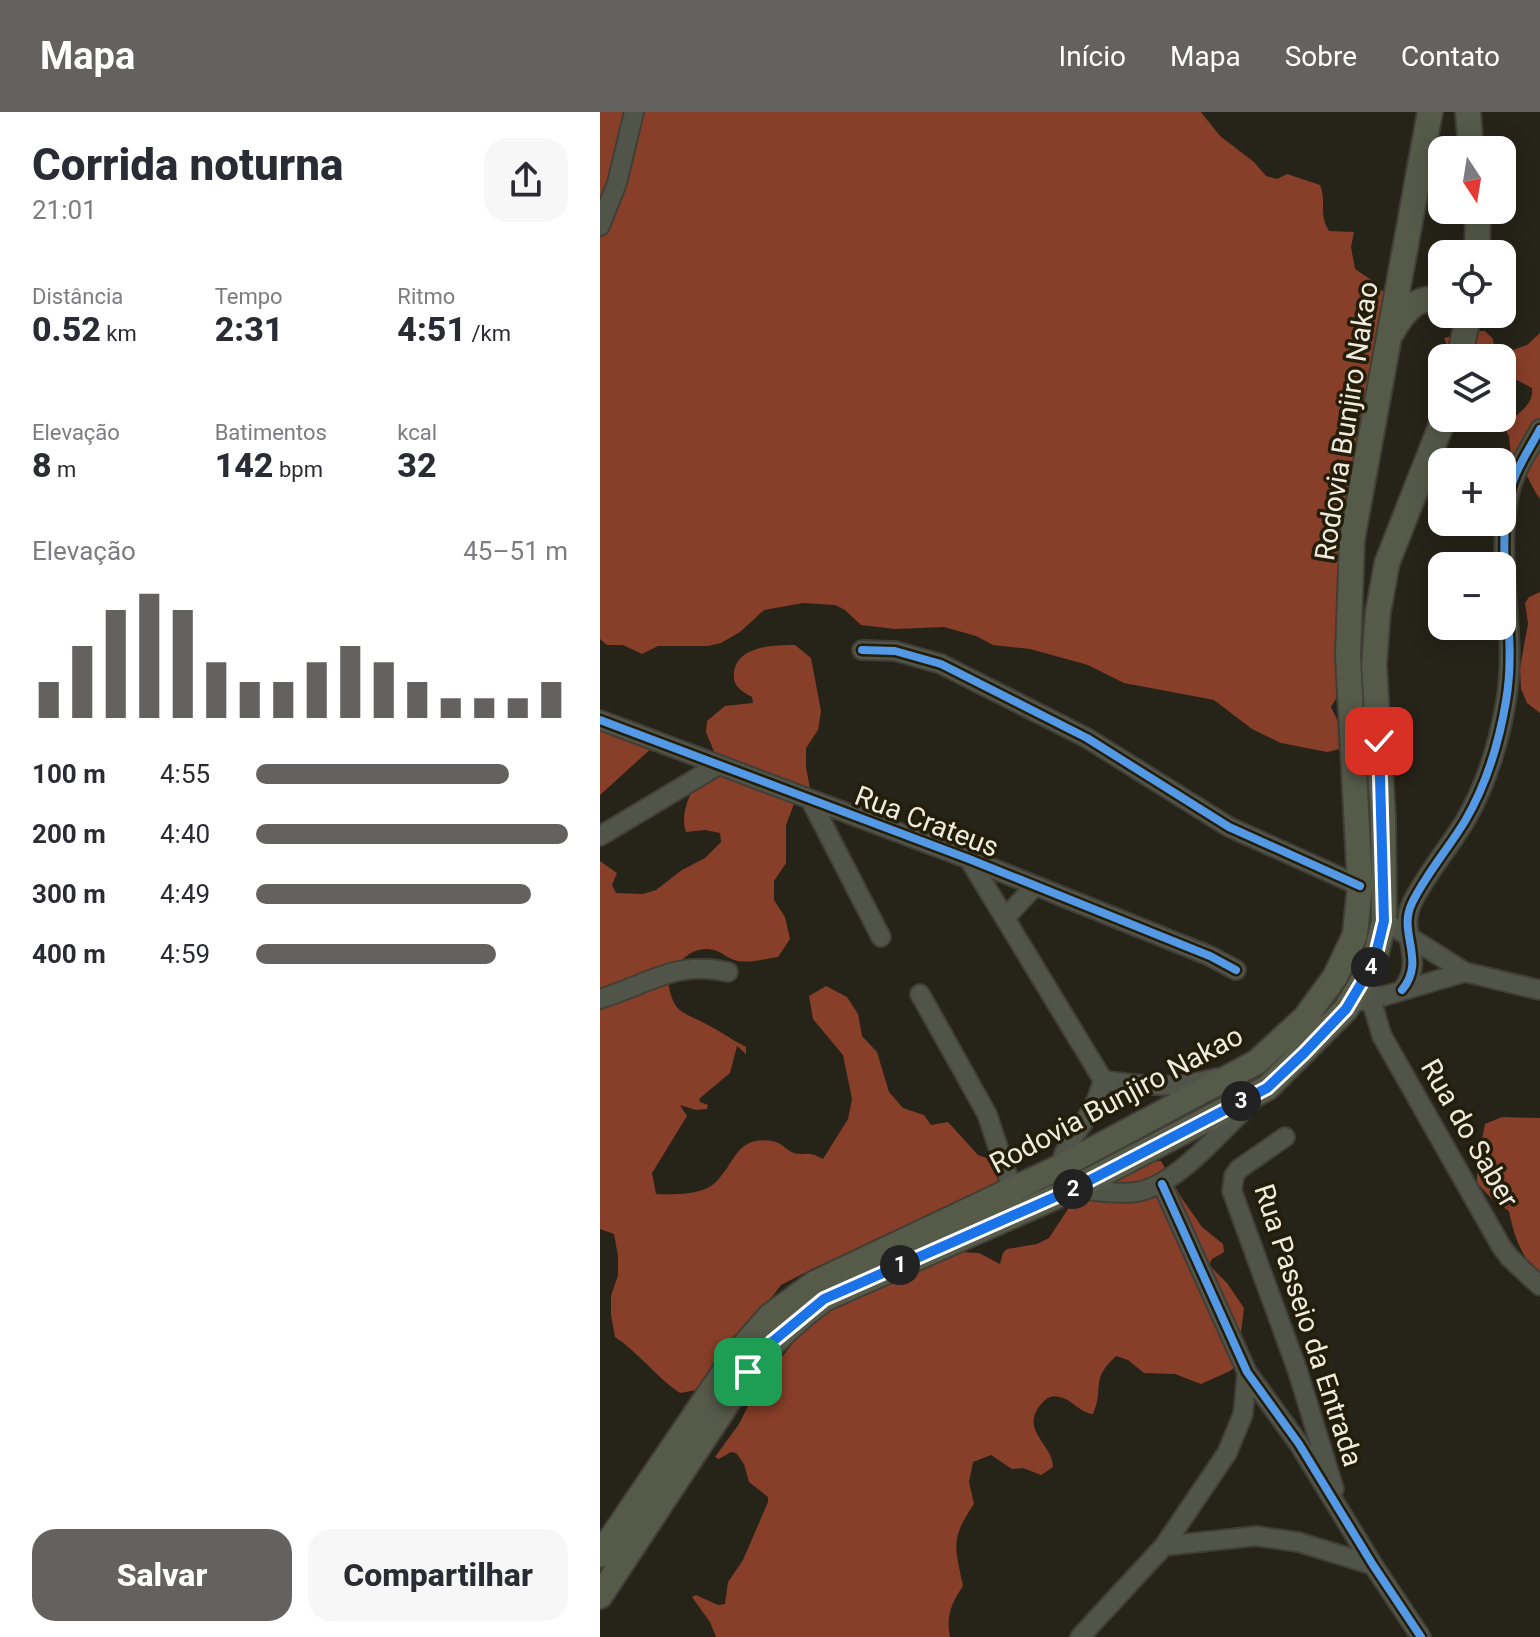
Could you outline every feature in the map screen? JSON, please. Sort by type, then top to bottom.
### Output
[{"type":"main road","name":"Rodovia Bunjiro Nakao","points":[[600,1555],[735,1356],[770,1316],[815,1283],[1060,1167],[1257,1062],[1305,1018],[1335,977],[1355,935],[1360,886],[1348,655],[1352,540],[1430,112]]},
{"type":"main road","points":[[1468,112],[1470,136]]},
{"type":"main road","points":[[1389,337],[1402,314],[1428,299]]},
{"type":"main road","name":"Rodovia Bunjiro Nakao","points":[[600,1596],[748,1372],[772,1342],[797,1319],[824,1299],[1073,1189],[1267,1088],[1346,1009],[1374,962],[1384,921],[1383,818],[1374,664],[1378,612],[1387,563],[1438,432]]},
{"type":"street","points":[[600,226],[617,183],[634,112]]},
{"type":"street","points":[[1402,990],[1413,971],[1413,953],[1408,935],[1410,907],[1475,803],[1496,749],[1510,672],[1505,523],[1515,476],[1540,429]]},
{"type":"street","points":[[862,650],[895,651],[941,664],[1087,738],[1229,827],[1360,886]]},
{"type":"street","name":"Rua Crateus","points":[[600,720],[969,859],[1210,956],[1236,970]]},
{"type":"street","points":[[600,836],[717,766]]},
{"type":"street","points":[[811,801],[881,937]]},
{"type":"street","points":[[969,859],[1103,1080],[1094,1108],[1071,1138],[1060,1167]]},
{"type":"street","points":[[1005,918],[1034,887]]},
{"type":"street","points":[[1384,921],[1465,972],[1540,990]]},
{"type":"street","points":[[600,999],[674,971],[707,967],[728,972]]},
{"type":"street","points":[[1346,1009],[1370,996],[1465,972]]},
{"type":"street","points":[[920,994],[987,1114],[1012,1189]]},
{"type":"street","name":"Rua do Saber","points":[[1370,996],[1382,1036],[1501,1246],[1540,1286]]},
{"type":"street","points":[[1103,1080],[1141,1086],[1184,1084],[1212,1079],[1257,1062]]},
{"type":"street","points":[[1073,1189],[1133,1193],[1162,1184],[1183,1169],[1267,1088]]},
{"type":"street","name":"Rua Passeio da Entrada","points":[[1285,1137],[1239,1169],[1234,1176],[1232,1191],[1303,1384],[1339,1507]]},
{"type":"street","points":[[1162,1184],[1247,1372],[1299,1444],[1421,1637]]},
{"type":"street","points":[[1080,1637],[1164,1546],[1189,1512],[1232,1443],[1243,1414],[1247,1372]]},
{"type":"street","points":[[1164,1546],[1256,1536],[1298,1542],[1373,1565]]},
{"type":"shaded area","points":[[600,112],[1201,112],[1220,136],[1254,162],[1266,176],[1277,179],[1287,174],[1320,185],[1324,219],[1329,231],[1354,232],[1351,247],[1355,269],[1373,281],[1388,297],[1352,506],[1342,514],[1348,532],[1343,687],[1331,707],[1342,730],[1340,749],[1327,752],[1281,743],[1252,729],[1214,700],[1124,683],[1088,665],[1030,649],[993,645],[976,636],[944,627],[895,629],[861,625],[835,605],[803,603],[764,610],[740,632],[721,643],[708,646],[658,646],[642,654],[623,645],[607,645],[600,639]]},
{"type":"shaded area","points":[[1470,331],[1485,331],[1494,344],[1446,344],[1444,338]]},
{"type":"shaded area","points":[[1540,333],[1540,499],[1516,461],[1516,448],[1510,448],[1507,432],[1516,432],[1516,416],[1532,395],[1532,388],[1517,380],[1516,349],[1527,345]]},
{"type":"shaded area","points":[[1540,592],[1540,713],[1527,703],[1521,689],[1520,668],[1528,624],[1525,603],[1529,597]]},
{"type":"shaded area","points":[[795,645],[811,658],[821,711],[818,730],[806,748],[810,789],[794,804],[786,825],[786,863],[774,881],[774,900],[785,917],[790,939],[778,957],[756,961],[734,960],[719,952],[701,949],[682,960],[667,978],[678,1008],[746,1047],[746,1054],[737,1046],[730,1073],[699,1099],[708,1105],[707,1109],[696,1110],[680,1105],[687,1116],[652,1173],[656,1194],[704,1190],[716,1182],[738,1152],[751,1142],[775,1142],[794,1153],[823,1159],[848,1119],[852,1099],[843,1055],[813,1019],[809,996],[826,986],[847,997],[858,1014],[862,1036],[877,1052],[889,1092],[903,1108],[924,1115],[931,1125],[948,1122],[978,1155],[998,1162],[998,1181],[986,1199],[882,1254],[816,1267],[781,1285],[702,1389],[680,1393],[615,1337],[611,1315],[618,1256],[614,1234],[600,1229],[600,861],[617,873],[612,885],[616,893],[643,894],[656,890],[682,870],[705,858],[721,842],[720,833],[705,830],[686,832],[684,822],[692,791],[715,754],[706,732],[707,721],[725,706],[753,703],[752,697],[734,681],[737,663],[742,657],[757,649]]},
{"type":"shaded area","points":[[600,722],[654,746],[600,795]]},
{"type":"shaded area","points":[[1502,1117],[1540,1118],[1540,1275],[1519,1246],[1509,1211],[1477,1183],[1477,1164],[1485,1124]]},
{"type":"shaded area","points":[[1161,1161],[1202,1227],[1223,1244],[1224,1252],[1212,1259],[1209,1265],[1227,1283],[1244,1308],[1237,1365],[1201,1384],[1175,1374],[1144,1373],[1128,1360],[1116,1356],[1100,1378],[1093,1414],[1054,1396],[1044,1401],[1036,1413],[1035,1429],[1052,1459],[1053,1467],[1041,1475],[1023,1468],[1012,1469],[991,1455],[973,1462],[969,1482],[974,1504],[961,1526],[956,1544],[963,1586],[950,1610],[950,1637],[716,1637],[710,1622],[692,1597],[696,1595],[718,1605],[725,1604],[728,1582],[743,1560],[768,1497],[749,1482],[744,1464],[736,1453],[731,1452],[719,1459],[715,1457],[739,1424],[758,1386],[803,1331],[855,1291],[876,1280],[961,1252],[979,1253],[1000,1264],[1007,1249],[1037,1244],[1049,1238],[1089,1177],[1116,1163]]},
{"type":"cycle path","points":[[1402,990],[1412,968],[1408,925],[1412,903],[1473,807],[1500,732],[1510,649],[1505,521],[1514,478],[1540,429]]},
{"type":"cycle path","points":[[862,650],[895,651],[941,664],[1087,738],[1229,827],[1360,886]]},
{"type":"cycle path","points":[[600,720],[969,859],[1210,956],[1236,970]]},
{"type":"cycle path","points":[[1162,1184],[1247,1372],[1299,1444],[1421,1637]]},
{"type":"route","points":[[748,1372],[772,1342],[824,1299],[1073,1189],[1267,1088],[1304,1053],[1346,1009],[1374,962],[1384,921],[1379,741]]}]
